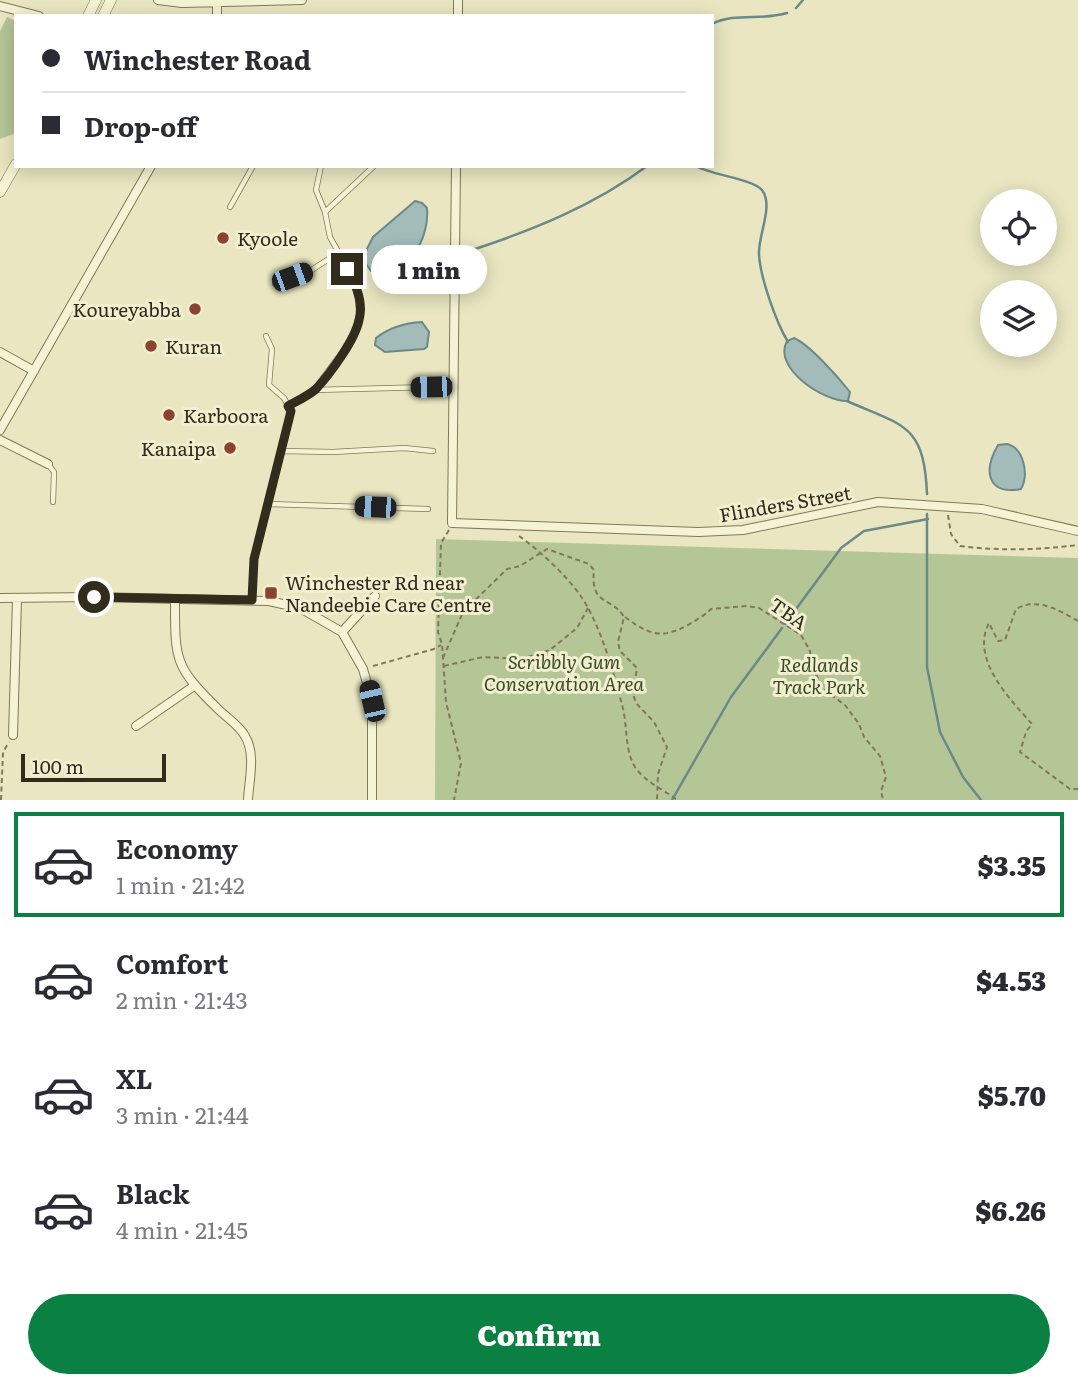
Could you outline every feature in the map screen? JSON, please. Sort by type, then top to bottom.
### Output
[{"type":"street","points":[[158,0],[182,3],[302,0]]},
{"type":"street","points":[[217,2],[217,14]]},
{"type":"street","points":[[0,6],[31,14]]},
{"type":"street","points":[[0,192],[14,168]]},
{"type":"street","points":[[0,430],[150,168]]},
{"type":"street","points":[[452,523],[456,168]]},
{"type":"street","points":[[0,352],[34,371]]},
{"type":"street","points":[[0,440],[48,464]]},
{"type":"street","name":"Flinders Street","points":[[452,523],[698,533],[743,530],[878,502],[982,509],[1078,531]]},
{"type":"street","points":[[342,632],[376,596]]},
{"type":"street","points":[[0,598],[252,600],[300,608],[342,632],[363,669],[372,701],[372,800]]},
{"type":"street","points":[[13,735],[17,599]]},
{"type":"street","points":[[175,599],[175,647],[180,666],[194,686],[245,735],[251,753],[248,800]]},
{"type":"street","points":[[136,726],[194,686]]},
{"type":"lane","points":[[230,207],[252,168]]},
{"type":"lane","points":[[288,406],[314,390],[349,343],[359,320],[360,302],[356,284],[330,237],[325,212],[316,190],[321,168]]},
{"type":"lane","points":[[325,212],[372,168]]},
{"type":"lane","points":[[275,284],[310,271],[338,253]]},
{"type":"lane","points":[[252,600],[254,559],[291,411],[284,398],[269,385],[272,349],[266,336]]},
{"type":"lane","points":[[314,390],[431,387]]},
{"type":"lane","points":[[281,451],[333,452],[404,448],[433,451]]},
{"type":"lane","points":[[48,464],[54,472],[53,502]]},
{"type":"lane","points":[[268,504],[428,509]]},
{"type":"path","points":[[947,506],[951,534],[960,546],[996,550],[1078,545]]},
{"type":"path","points":[[452,523],[441,543],[438,632],[442,644],[446,702],[461,763],[454,800]]},
{"type":"path","points":[[504,525],[539,553],[581,596],[595,621],[623,707],[629,753],[636,767],[658,788],[677,800]]},
{"type":"path","points":[[443,658],[463,612],[507,569],[520,566],[547,549],[589,564],[594,570],[592,582],[597,595],[624,617],[618,642],[620,651],[637,667],[633,694],[636,703],[654,722],[667,747],[658,774],[657,800]]},
{"type":"path","points":[[1078,621],[1056,608],[1033,604],[1016,609],[1005,640],[998,641],[989,624],[984,634],[986,656],[1002,689],[1032,724],[1026,732],[1020,752],[1070,789],[1078,789]]},
{"type":"path","name":"TBA","points":[[624,617],[650,632],[666,634],[704,616],[711,609],[746,606],[759,608],[801,635],[810,651],[810,664],[821,683],[827,692],[845,705],[859,724],[864,737],[880,756],[886,777],[881,791],[883,800]]},
{"type":"path","points":[[443,666],[483,657],[522,659],[550,650],[577,628],[587,608]]},
{"type":"path","points":[[363,669],[434,649],[442,644]]},
{"type":"path","points":[[1,800],[3,752],[13,735]]},
{"type":"green space","points":[[7,17],[14,20],[14,134],[0,139],[0,31]]},
{"type":"green space","points":[[436,539],[1078,558],[1078,800],[435,800]]},
{"type":"water","points":[[415,201],[427,208],[427,220],[425,232],[414,254],[395,269],[371,271],[366,264],[365,253],[373,237]]},
{"type":"water","points":[[422,322],[429,332],[427,347],[424,349],[385,352],[375,345],[376,338],[387,331]]},
{"type":"water","points":[[794,338],[816,354],[850,392],[848,401],[838,400],[814,390],[793,372],[784,351],[787,341]]},
{"type":"water","points":[[1007,444],[1021,456],[1025,477],[1021,489],[1001,488],[991,479],[990,464],[993,455],[998,445]]},
{"type":"waterway","points":[[796,8],[803,0]]},
{"type":"waterway","points":[[714,23],[730,18],[787,13]]},
{"type":"waterway","points":[[472,250],[563,215],[606,193],[644,168]]},
{"type":"waterway","points":[[701,168],[750,183],[762,190],[766,204],[759,246],[760,264],[769,299],[788,342]]},
{"type":"waterway","points":[[847,401],[883,416],[907,430],[921,453],[927,494]]},
{"type":"waterway","points":[[927,514],[927,667],[940,732],[963,777],[981,800]]},
{"type":"waterway","points":[[785,624],[841,548],[864,531],[928,519]]},
{"type":"waterway","points":[[672,800],[731,697],[782,628]]},
{"type":"place","name":"Kyoole","points":[[223,238]]},
{"type":"place","name":"Koureyabba","points":[[195,309]]},
{"type":"place","name":"Kuran","points":[[151,346]]},
{"type":"place","name":"Karboora","points":[[169,415]]},
{"type":"place","name":"Kanaipa","points":[[230,448]]},
{"type":"place","name":"Winchester Rd near Nandeebie Care Centre","points":[[271,593]]},
{"type":"route","points":[[94,597],[252,600],[254,559],[291,411],[288,406],[314,390],[349,343],[359,320],[360,302],[356,284],[347,269]]},
{"type":"park label","name":"Scribbly Gum Conservation Area","points":[[564,672]]},
{"type":"park label","name":"Redlands Track Park","points":[[819,675]]}]
